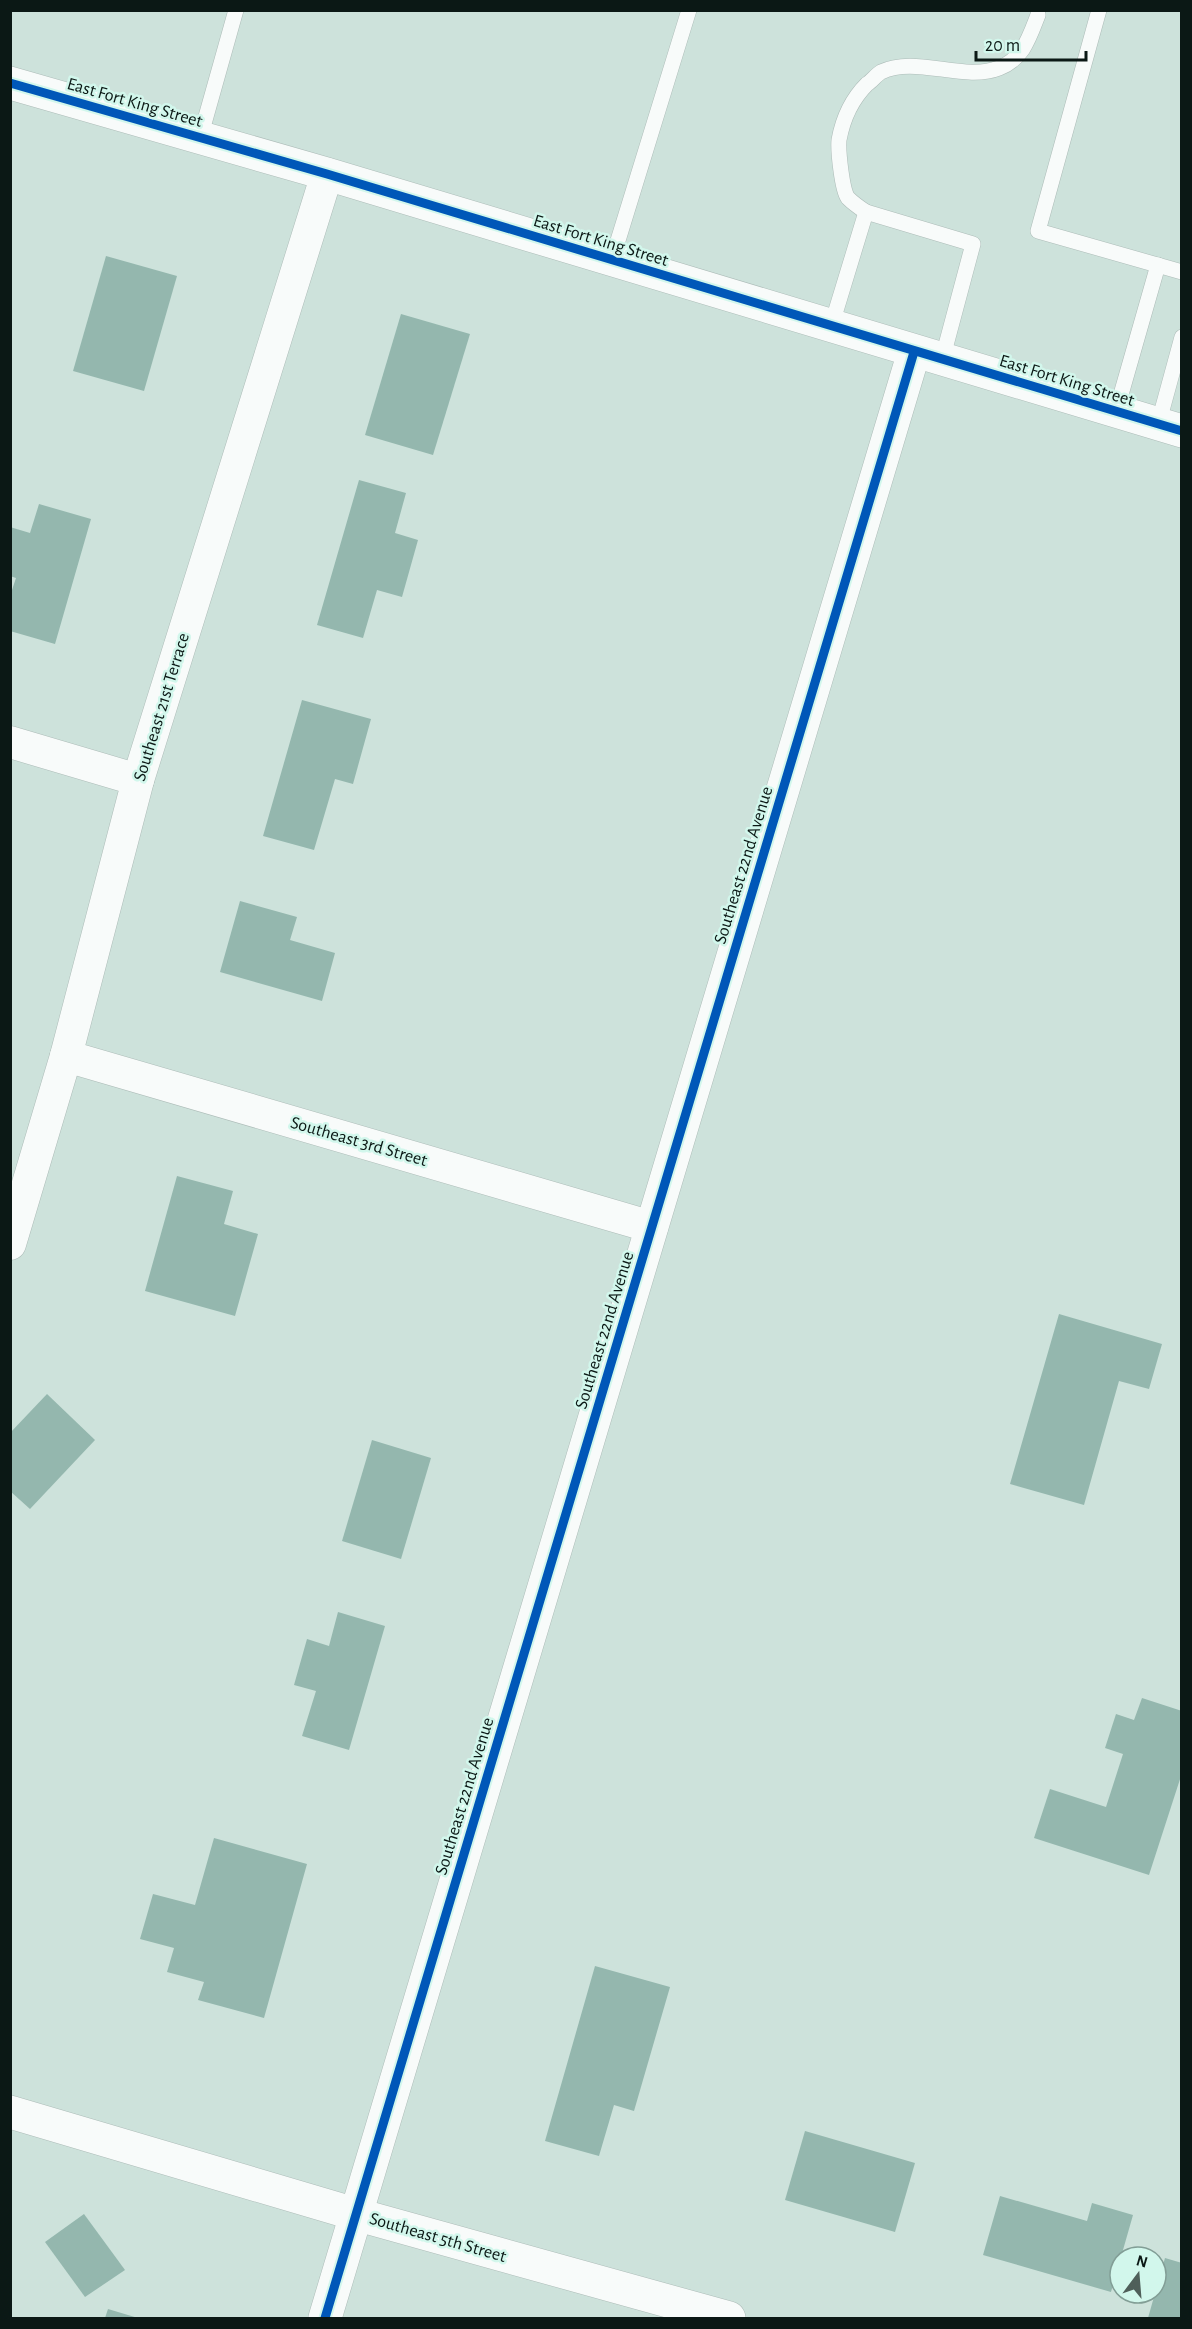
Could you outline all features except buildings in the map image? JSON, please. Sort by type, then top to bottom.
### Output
[{"type":"street","name":"East Fort King Street","points":[[10,83],[327,174],[1170,428]]},
{"type":"street","name":"Southeast 21st Terrace","points":[[10,1245],[66,1056],[138,780],[327,174]]},
{"type":"street","name":"Southeast 22nd Avenue","points":[[325,2319],[652,1227],[928,356]]},
{"type":"street","points":[[10,742],[138,780]]},
{"type":"street","name":"Southeast 3rd Street","points":[[66,1056],[652,1227]]},
{"type":"street","name":"Southeast 5th Street","points":[[10,2112],[355,2214],[729,2319]]},
{"type":"lane","points":[[200,138],[236,10]]},
{"type":"lane","points":[[612,260],[689,10]]},
{"type":"lane","points":[[1099,10],[1038,231],[1182,272]]},
{"type":"lane","points":[[928,356],[973,244],[866,212],[847,197],[838,150],[842,123],[856,95],[880,72],[897,68],[972,72],[997,70],[1015,61],[1027,42],[1038,15]]},
{"type":"lane","points":[[831,327],[866,212]]},
{"type":"lane","points":[[1116,412],[1158,265]]},
{"type":"lane","points":[[1170,428],[1182,337]]},
{"type":"cycle path","points":[[10,83],[327,174],[1182,431]]},
{"type":"cycle path","points":[[325,2318],[914,352]]}]
